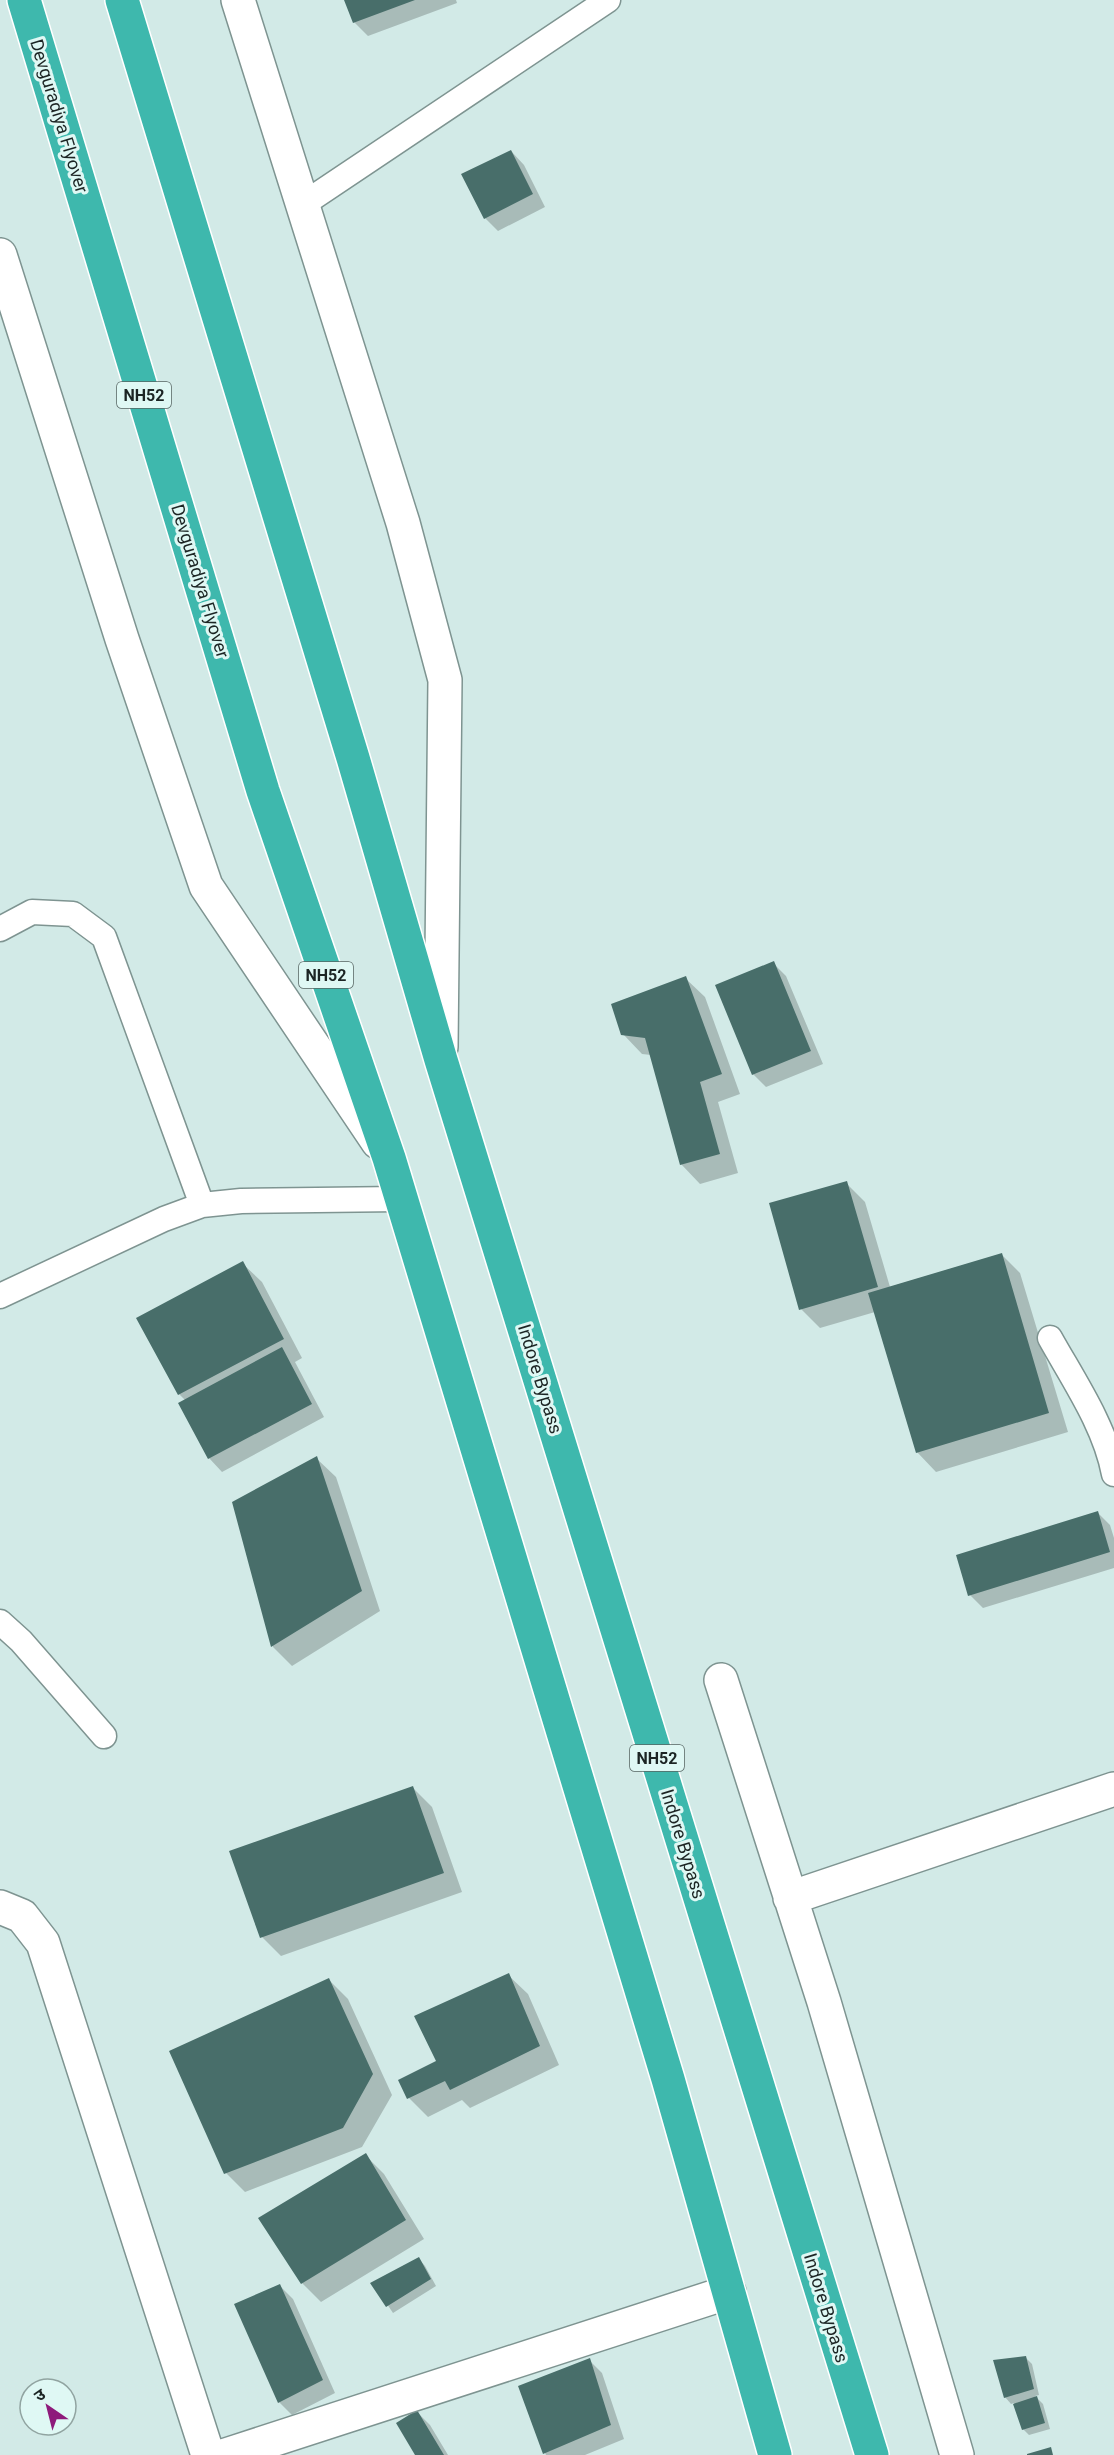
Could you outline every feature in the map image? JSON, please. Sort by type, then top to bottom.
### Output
[{"type":"highway","name":"Devguradiya Flyover","points":[[24,0],[263,791],[389,1158]]},
{"type":"highway","name":"NH52","points":[[122,0],[352,758],[441,1060]]},
{"type":"highway","name":"Indore Bypass","points":[[441,1060],[872,2455]]},
{"type":"highway","name":"NH52","points":[[389,1158],[665,2068],[775,2455]]},
{"type":"street","points":[[238,0],[403,523],[445,680],[441,1060]]},
{"type":"street","points":[[0,255],[122,639],[206,886],[389,1158]]},
{"type":"street","points":[[720,1680],[824,2002],[957,2455]]},
{"type":"street","points":[[790,1898],[1114,1789]]},
{"type":"street","points":[[0,1907],[22,1916],[43,1944],[208,2455]]},
{"type":"street","points":[[226,2455],[729,2292]]},
{"type":"lane","points":[[302,205],[608,0]]},
{"type":"lane","points":[[0,929],[32,912],[73,914],[104,937],[201,1205]]},
{"type":"lane","points":[[1,1291],[201,1205],[241,1201],[400,1199]]},
{"type":"lane","points":[[1050,1338],[1107,1427],[1114,1474]]},
{"type":"lane","points":[[0,1622],[21,1641],[104,1736]]},
{"type":"building","points":[[344,0],[415,0],[353,23]]},
{"type":"building","points":[[511,150],[533,194],[484,219],[461,174]]},
{"type":"building","points":[[774,961],[811,1051],[752,1075],[715,985]]},
{"type":"building","points":[[686,976],[722,1074],[700,1082],[720,1154],[680,1165],[645,1038],[621,1035],[611,1004]]},
{"type":"building","points":[[847,1181],[878,1287],[799,1310],[769,1203]]},
{"type":"building","points":[[1002,1253],[1049,1413],[916,1453],[868,1293]]},
{"type":"building","points":[[243,1261],[284,1339],[178,1395],[136,1318]]},
{"type":"building","points":[[282,1347],[312,1404],[208,1459],[178,1403]]},
{"type":"building","points":[[317,1456],[362,1591],[271,1647],[232,1502]]},
{"type":"building","points":[[1098,1511],[1110,1552],[968,1596],[956,1555]]},
{"type":"building","points":[[413,1786],[444,1873],[260,1938],[229,1851]]},
{"type":"building","points":[[509,1973],[540,2046],[450,2090],[445,2081],[407,2099],[398,2080],[436,2061],[414,2016]]},
{"type":"building","points":[[329,1978],[373,2074],[343,2128],[224,2174],[169,2051]]},
{"type":"building","points":[[366,2153],[406,2220],[301,2284],[258,2218]]},
{"type":"building","points":[[419,2257],[431,2279],[386,2307],[370,2283]]},
{"type":"building","points":[[280,2284],[323,2380],[278,2403],[234,2304]]},
{"type":"building","points":[[1026,2356],[1034,2389],[1004,2398],[993,2360]]},
{"type":"building","points":[[590,2358],[611,2425],[543,2454],[518,2386]]},
{"type":"building","points":[[1037,2396],[1045,2423],[1022,2430],[1013,2404]]},
{"type":"building","points":[[417,2410],[444,2455],[415,2455],[396,2423]]},
{"type":"building","points":[[1051,2447],[1053,2455],[1027,2455],[1027,2454]]}]
